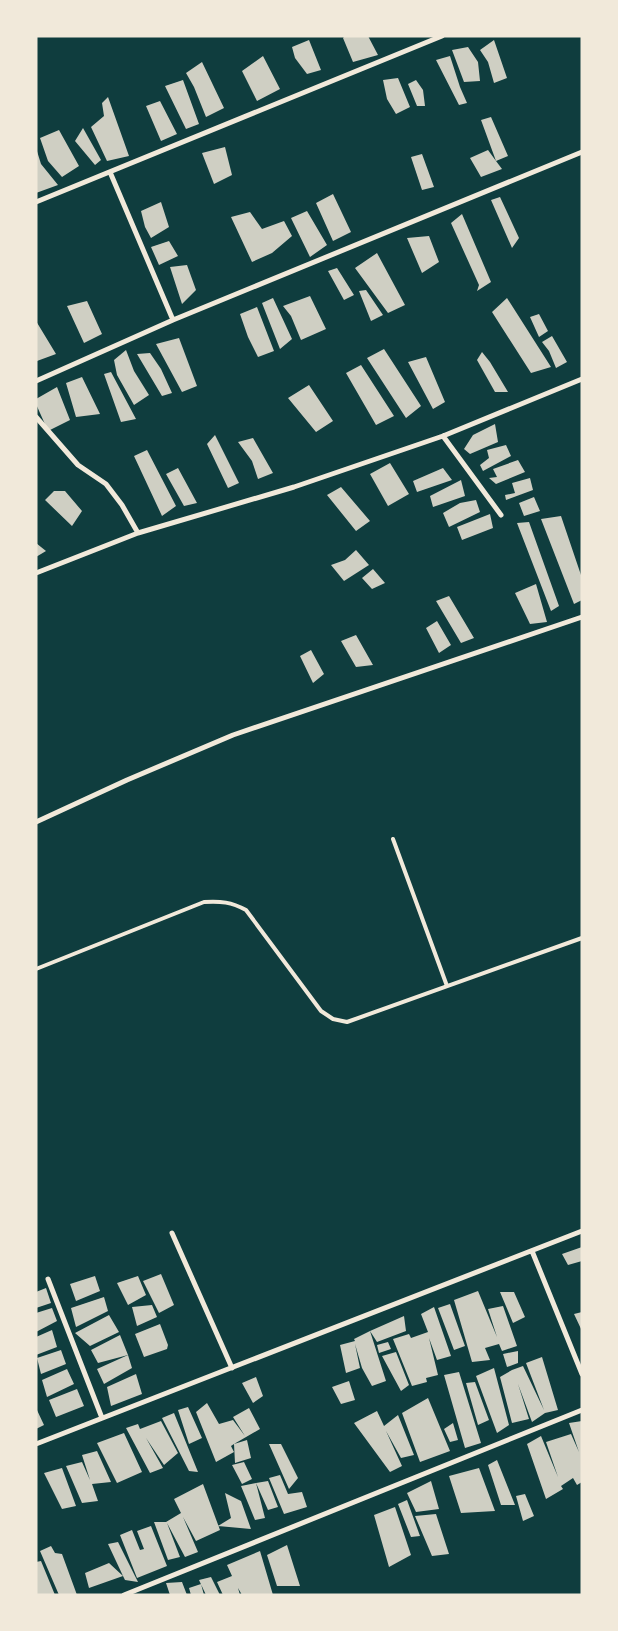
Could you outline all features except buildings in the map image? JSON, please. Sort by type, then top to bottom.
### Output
[{"type":"street","points":[[36,202],[442,36]]},
{"type":"street","points":[[36,382],[173,320],[582,152]]},
{"type":"street","points":[[110,172],[173,320]]},
{"type":"street","points":[[36,573],[138,533],[294,487],[443,436],[582,379]]},
{"type":"street","points":[[36,417],[78,465],[106,484],[122,505],[138,533]]},
{"type":"street","points":[[443,436],[501,515]]},
{"type":"street","points":[[36,822],[127,780],[233,735],[582,617]]},
{"type":"street","points":[[36,1444],[582,1231]]},
{"type":"street","points":[[172,1233],[232,1368]]},
{"type":"street","points":[[532,1251],[582,1374]]},
{"type":"street","points":[[48,1279],[102,1418]]},
{"type":"street","points":[[124,1595],[582,1410]]},
{"type":"lane","points":[[393,839],[447,986]]},
{"type":"lane","points":[[36,969],[204,902],[221,901],[246,910],[321,1010],[333,1019],[346,1022],[582,938]]}]
